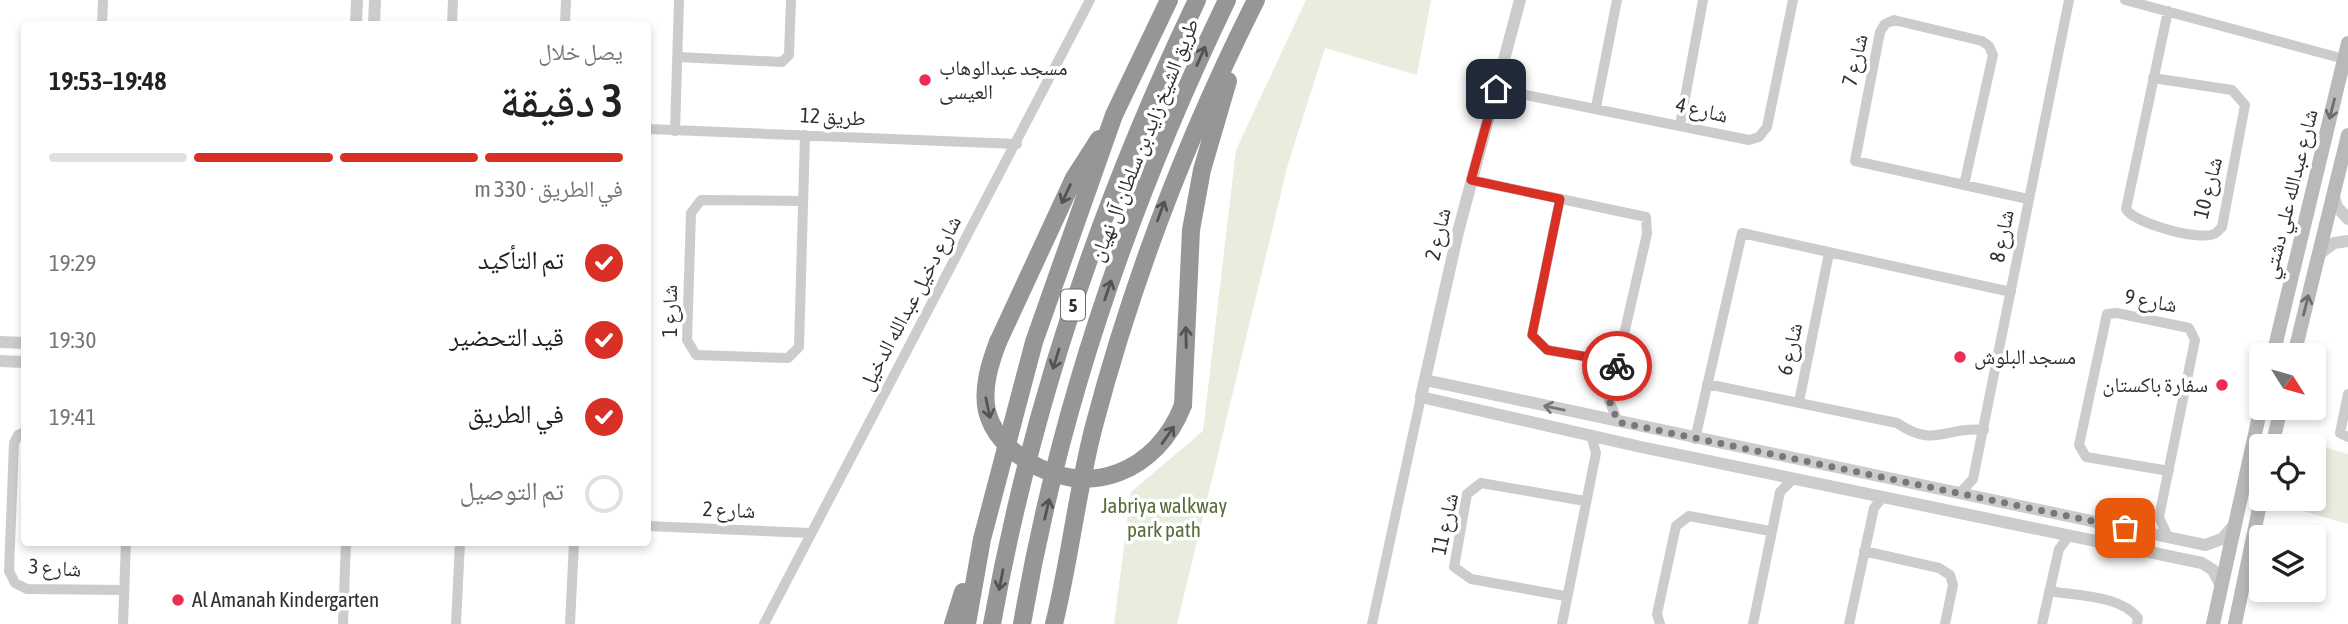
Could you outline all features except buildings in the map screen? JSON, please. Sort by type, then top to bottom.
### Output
[{"type":"highway","points":[[953,624],[982,540],[1034,342],[1114,115],[1169,0]]},
{"type":"highway","name":"طريق الشيخ زايد بن سلطان آل نهيان","points":[[992,624],[1017,503],[1048,386],[1084,269],[1126,157],[1197,0]]},
{"type":"highway","name":"طريق الشيخ زايد بن سلطان آل نهيان","points":[[1022,624],[1058,461],[1097,322],[1149,178],[1227,0]]},
{"type":"highway","points":[[1114,115],[1074,178],[998,342],[985,392],[993,426],[1016,454],[1050,472],[1088,479],[1133,466],[1163,443],[1183,405],[1187,267],[1197,192],[1220,103],[1258,0]]},
{"type":"highway","points":[[1054,624],[1093,429],[1123,322],[1185,152],[1258,0]]},
{"type":"highway","points":[[1017,503],[1024,428],[1050,300]]},
{"type":"highway","points":[[967,624],[982,540]]},
{"type":"highway","points":[[1061,596],[1061,624]]},
{"type":"main road","name":"شارع عبدالله علي دشتي","points":[[2276,343],[2348,43]]},
{"type":"main road","name":"شارع عبدالله علي دشتي","points":[[2297,343],[2348,135]]},
{"type":"main road","points":[[2213,624],[2258,420]]},
{"type":"main road","points":[[2276,420],[2277,425]]},
{"type":"main road","points":[[2275,434],[2278,420]]},
{"type":"main road","points":[[2235,624],[2259,511]]},
{"type":"street","points":[[102,21],[103,0]]},
{"type":"street","points":[[453,0],[453,21]]},
{"type":"street","points":[[565,21],[566,0]]},
{"type":"street","points":[[675,131],[679,0]]},
{"type":"street","points":[[678,57],[782,62],[789,55],[791,0]]},
{"type":"street","name":"شارع دخيل عبدالله الدخيل","points":[[764,624],[1090,0]]},
{"type":"street","name":"شارع 2","points":[[1421,397],[1471,180],[1520,0]]},
{"type":"street","points":[[1596,107],[1616,0]]},
{"type":"street","points":[[1680,125],[1703,0]]},
{"type":"street","name":"شارع 4","points":[[1496,89],[1596,107],[1749,140],[1759,137],[1767,127],[1793,0]]},
{"type":"street","name":"شارع 8","points":[[1973,479],[2069,0]]},
{"type":"street","points":[[2125,0],[2344,59]]},
{"type":"street","points":[[357,12],[365,6],[375,12]]},
{"type":"street","name":"شارع 10","points":[[2154,78],[2232,90],[2245,105],[2222,228],[2215,234],[2203,236],[2140,222],[2126,209],[2168,11]]},
{"type":"street","name":"شارع 7","points":[[1964,185],[1993,55],[1989,46],[1894,20],[1885,24],[1880,32],[1854,161],[2028,200]]},
{"type":"street","name":"طريق 12","points":[[651,129],[1017,144]]},
{"type":"street","name":"شارع 1","points":[[803,201],[701,200],[692,208],[687,340],[696,355],[788,358],[796,353],[803,201],[805,135]]},
{"type":"street","points":[[1471,180],[1646,217],[1647,234],[1609,400],[1618,422]]},
{"type":"street","points":[[2333,194],[2337,207],[2348,219]]},
{"type":"street","points":[[1560,199],[1532,335],[1547,350],[1617,362]]},
{"type":"street","points":[[1695,439],[1742,233],[2011,292]]},
{"type":"street","points":[[2318,255],[2334,243],[2348,242]]},
{"type":"street","name":"شارع 6","points":[[1707,384],[1799,402],[1829,253]]},
{"type":"street","name":"شارع 9","points":[[2159,517],[2169,471],[2194,333],[2189,328],[2117,313],[2107,314],[2079,445],[2081,452],[2086,457],[2169,471]]},
{"type":"street","points":[[0,342],[21,343]]},
{"type":"street","points":[[0,361],[21,362]]},
{"type":"street","points":[[1425,380],[1867,476],[2205,545],[2226,536],[2236,522]]},
{"type":"street","points":[[2348,394],[2340,433],[2348,438]]},
{"type":"street","points":[[1372,624],[1421,397],[1866,494],[1878,503],[1911,503],[2202,563],[2213,570],[2221,586]]},
{"type":"street","points":[[1592,416],[1609,400]]},
{"type":"street","points":[[1799,402],[1896,422],[1925,437],[1938,437],[1965,428],[1984,430]]},
{"type":"street","name":"شارع 3","points":[[21,434],[14,443],[9,571],[12,579],[27,589],[124,590]]},
{"type":"street","points":[[1562,624],[1565,596],[1595,453],[1591,435]]},
{"type":"street","points":[[1595,453],[1609,439]]},
{"type":"street","points":[[1641,447],[1659,443],[1737,459],[1741,456],[1738,448]]},
{"type":"street","points":[[1755,470],[1753,460],[1759,460],[1851,478],[1867,476]]},
{"type":"street","points":[[1770,473],[1780,492]]},
{"type":"street","points":[[1753,624],[1780,492],[1794,478]]},
{"type":"street","points":[[1959,494],[1973,479],[1984,499]]},
{"type":"street","name":"شارع 11","points":[[1565,596],[1471,579],[1454,567],[1467,494],[1481,483],[1585,502]]},
{"type":"street","points":[[1911,503],[1922,497],[2008,514],[2011,510],[2009,505]]},
{"type":"street","points":[[1849,624],[1864,551],[1878,503]]},
{"type":"street","points":[[1660,624],[1657,614],[1676,526],[1682,518],[1689,516],[1770,531]]},
{"type":"street","points":[[2028,528],[2025,522],[2030,517],[2092,529],[2107,524]]},
{"type":"street","points":[[2144,531],[2159,517],[2168,537]]},
{"type":"street","name":"شارع 2","points":[[651,526],[810,533]]},
{"type":"street","points":[[2053,533],[2059,549]]},
{"type":"street","points":[[2042,624],[2059,549],[2069,536]]},
{"type":"street","points":[[2094,540],[2113,536],[2184,551],[2188,548],[2184,540]]},
{"type":"street","points":[[122,624],[126,546]]},
{"type":"street","points":[[343,624],[346,546]]},
{"type":"street","points":[[456,624],[460,546]]},
{"type":"street","points":[[570,624],[574,546]]},
{"type":"street","points":[[1864,551],[1939,568],[1950,575],[1952,585],[1945,624]]},
{"type":"street","points":[[2049,591],[2120,604],[2132,610],[2138,618],[2137,624]]},
{"type":"green space","name":"Jabriya walkway park path","points":[[1306,0],[1431,0],[1417,75],[1325,48],[1288,164],[1177,624],[1114,624],[1131,492],[1203,431],[1236,150]]},
{"type":"green space","points":[[2326,448],[2348,454],[2348,524],[2302,511],[2326,511]]},
{"type":"way so far","points":[[1617,366],[1609,400],[1618,422],[2125,528]]},
{"type":"place","name":"مسجد عبدالوهاب العيسى","points":[[925,80]]},
{"type":"place","name":"مسجد البلوش","points":[[1960,357]]},
{"type":"place","name":"سفارة باكستان","points":[[2222,385]]},
{"type":"place","name":"Al Amanah Kindergarten","points":[[178,600]]},
{"type":"route","points":[[1496,89],[1471,180],[1560,199],[1532,335],[1537,343],[1547,350],[1617,362],[1617,366]]}]
